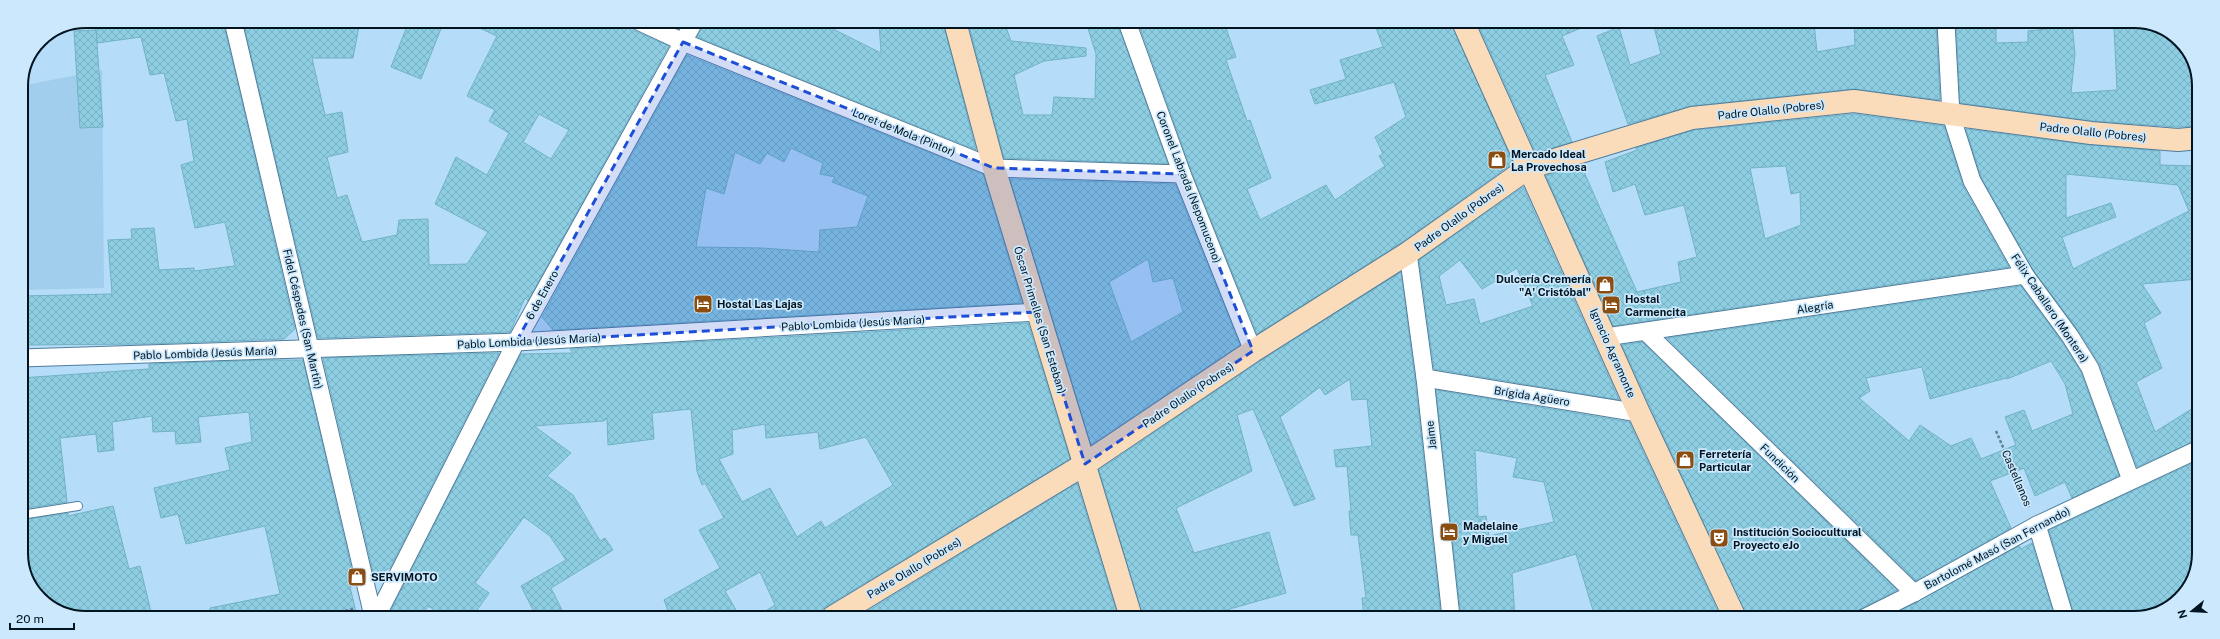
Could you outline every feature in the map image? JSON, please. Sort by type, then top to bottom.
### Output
[{"type":"main road","name":"Óscar Primelles (San Esteban)","points":[[957,28],[994,168],[1036,312],[1085,464],[1129,611]]},
{"type":"main road","name":"Ignacio Agramonte","points":[[1466,28],[1639,413],[1732,611]]},
{"type":"main road","name":"Padre Olallo (Pobres)","points":[[843,611],[1085,464],[1253,351],[1408,253],[1528,168],[1692,118],[1854,101],[2091,133],[2178,140],[2192,139]]},
{"type":"street","name":"Fidel Céspedes (San Martín)","points":[[236,28],[310,350],[374,611]]},
{"type":"street","name":"Loret de Mola (Pintor)","points":[[653,28],[683,42],[994,168],[1182,174]]},
{"type":"street","name":"6 de Enero","points":[[375,611],[516,342],[691,28]]},
{"type":"street","name":"Coronel Labrada (Nepomuceno)","points":[[1129,28],[1182,174],[1253,351]]},
{"type":"street","name":"Félix Caballero (Montera)","points":[[1946,28],[1951,115],[1972,181],[2025,275],[2070,336],[2090,368],[2131,480]]},
{"type":"street","name":"Jaime","points":[[1408,253],[1424,378],[1450,611]]},
{"type":"street","name":"Alegría","points":[[1606,337],[2025,275]]},
{"type":"street","name":"Pablo Lombida (Jesús María)","points":[[28,358],[310,350],[516,342],[1036,312]]},
{"type":"street","name":"Fundición","points":[[1646,332],[1914,593]]},
{"type":"street","name":"Brígida Agüero","points":[[1424,378],[1639,413]]},
{"type":"street","name":"Bartolomé Masó (San Fernando)","points":[[1878,611],[1914,593],[2036,525],[2192,452]]},
{"type":"street","points":[[2036,525],[2063,611]]},
{"type":"lane","points":[[28,514],[78,506]]},
{"type":"path","name":"Castellanos","points":[[1996,430],[2036,525]]},
{"type":"highlighted area","points":[[683,42],[994,168],[1182,174],[1253,351],[1085,464],[1037,312],[516,342]]},
{"type":"shaded area","points":[[102,70],[104,288],[28,290],[28,85]]},
{"type":"building","points":[[96,28],[225,28],[295,329],[284,339],[148,344],[28,345],[28,296],[112,294],[108,240],[132,239],[131,229],[154,228],[159,270],[194,268],[194,271],[235,266],[225,222],[195,228],[181,165],[194,161],[187,119],[176,121],[164,73],[150,75],[141,37],[97,43]]},
{"type":"building","points":[[245,28],[359,28],[353,58],[312,58],[325,115],[342,112],[348,152],[327,157],[337,198],[347,195],[362,242],[397,235],[399,220],[428,219],[429,265],[467,264],[488,232],[435,204],[456,157],[487,175],[509,133],[489,121],[495,110],[467,96],[497,36],[479,28],[633,28],[635,31],[669,46],[528,301],[525,298],[510,332],[318,338]],"holes":[[[539,114],[569,130],[551,159],[523,142]]]},
{"type":"building","points":[[406,28],[441,28],[421,79],[391,67]]},
{"type":"building","points":[[701,28],[831,28],[881,53],[879,28],[945,28],[976,150],[697,37]]},
{"type":"building","points":[[970,28],[1006,28],[1011,41],[1086,48],[1086,56],[1044,61],[1014,75],[1023,115],[1052,115],[1054,97],[1095,99],[1096,54],[1088,28],[1119,28],[1168,164],[1004,158]]},
{"type":"building","points":[[1140,28],[1226,28],[1236,57],[1226,60],[1247,121],[1250,120],[1271,178],[1247,189],[1260,220],[1326,185],[1335,200],[1385,166],[1379,156],[1383,154],[1375,137],[1406,117],[1394,82],[1315,104],[1310,90],[1346,79],[1340,60],[1383,47],[1376,28],[1454,28],[1513,163],[1401,243],[1257,334],[1191,170]]},
{"type":"building","points":[[1480,28],[1581,28],[1562,36],[1574,65],[1545,75],[1572,142],[1536,153]]},
{"type":"building","points":[[1619,28],[1630,65],[1661,54],[1654,28],[1815,28],[1817,52],[1855,45],[1854,28],[1936,28],[1940,100],[1853,89],[1691,106],[1628,124],[1597,36]]},
{"type":"building","points":[[1956,28],[1996,28],[1996,43],[2028,42],[2028,31],[2047,28],[2072,28],[2075,54],[2071,93],[2117,90],[2114,28],[2141,28],[2156,32],[2166,38],[2175,45],[2186,61],[2192,82],[2192,126],[2178,127],[2092,121],[1960,103]]},
{"type":"building","points":[[96,30],[103,127],[80,128],[74,31]]},
{"type":"building","points":[[687,55],[983,174],[1022,303],[553,330],[542,317]],"holes":[[[791,148],[823,163],[820,174],[835,177],[832,182],[868,196],[857,227],[820,230],[819,252],[762,248],[696,247],[706,188],[724,194],[735,152],[760,164],[767,153],[784,162]]]},
{"type":"building","points":[[1854,114],[1944,126],[1963,186],[2009,267],[1613,326],[1546,176],[1581,165],[1637,292],[1681,282],[1678,262],[1697,257],[1684,205],[1645,215],[1635,184],[1613,192],[1605,162],[1637,150],[1636,148],[1694,130]],"holes":[[[1786,166],[1791,194],[1800,192],[1801,225],[1765,239],[1750,168]]]},
{"type":"building","points":[[1966,129],[2089,145],[2160,151],[2160,165],[2192,166],[2192,280],[2142,284],[2161,313],[2144,323],[2162,368],[2136,382],[2155,432],[2192,409],[2192,442],[2137,467],[2099,363],[2078,330],[2033,270],[1981,177]],"holes":[[[2066,174],[2178,185],[2189,211],[2073,269],[2062,237],[2116,217],[2111,203],[2066,218]]]},
{"type":"building","points":[[1010,179],[1175,184],[1240,345],[1091,445]],"holes":[[[1148,259],[1153,282],[1173,278],[1183,312],[1131,342],[1109,282]]]},
{"type":"building","points":[[1523,187],[1619,400],[1434,369],[1419,260]],"holes":[[[1460,260],[1482,289],[1517,268],[1533,306],[1480,324],[1474,299],[1446,305],[1439,276]]]},
{"type":"building","points":[[1401,272],[1415,379],[1440,611],[1363,611],[1362,598],[1366,598],[1358,535],[1351,535],[1349,511],[1351,511],[1347,466],[1336,467],[1334,450],[1372,446],[1367,399],[1352,400],[1350,379],[1325,395],[1320,387],[1280,417],[1315,499],[1294,506],[1253,409],[1237,415],[1252,471],[1176,508],[1194,553],[1269,532],[1286,593],[1223,611],[1141,611],[1099,470],[1260,361]]},
{"type":"building","points":[[2021,286],[2062,342],[2081,372],[2119,476],[2072,498],[2065,482],[2035,496],[2024,468],[1990,481],[2011,528],[1916,581],[1667,338]],"holes":[[[2051,361],[2065,384],[2073,414],[2032,431],[2024,410],[2005,417],[2016,445],[1981,459],[1971,438],[1951,446],[1920,425],[1909,441],[1859,398],[1870,391],[1866,378],[1922,367],[1930,399],[2006,378],[2007,379]]]},
{"type":"building","points":[[1028,323],[1070,459],[827,606],[824,611],[766,611],[775,605],[760,572],[725,591],[737,611],[668,611],[664,600],[720,568],[699,530],[724,518],[705,483],[702,485],[697,471],[691,409],[652,413],[654,439],[608,445],[607,418],[604,421],[534,426],[571,453],[547,476],[573,495],[600,541],[605,538],[613,550],[551,588],[562,611],[534,611],[521,586],[566,560],[550,536],[524,517],[475,583],[489,593],[476,611],[436,611],[428,606],[425,611],[391,611],[521,354],[573,353],[570,349]],"holes":[[[765,424],[766,438],[818,432],[820,449],[866,437],[893,485],[825,528],[821,521],[797,537],[770,488],[742,502],[719,459],[733,454],[732,430]]]},
{"type":"building","points":[[1642,342],[1897,590],[1859,611],[1744,611],[1622,345]]},
{"type":"building","points":[[499,353],[390,568],[374,576],[323,358]]},
{"type":"building","points":[[303,360],[355,584],[350,587],[356,611],[210,611],[210,608],[280,594],[265,526],[186,544],[178,514],[161,518],[154,488],[230,470],[225,448],[252,442],[249,412],[198,417],[201,442],[176,444],[175,431],[153,432],[152,416],[112,422],[114,450],[98,452],[96,434],[60,438],[67,502],[28,508],[28,378],[149,369],[149,364]]},
{"type":"building","points":[[1436,390],[1629,422],[1718,611],[1593,611],[1576,554],[1512,573],[1515,611],[1460,611]],"holes":[[[1475,450],[1517,458],[1513,477],[1544,482],[1554,522],[1489,536],[1486,516],[1478,517]]]},
{"type":"building","points":[[2192,463],[2192,560],[2186,578],[2177,591],[2172,591],[2172,596],[2163,603],[2141,611],[2073,611],[2049,530]]},
{"type":"building","points":[[1077,483],[1116,611],[868,611]]},
{"type":"building","points":[[113,506],[129,569],[140,566],[151,611],[79,611],[64,607],[48,597],[40,588],[32,575],[29,564],[28,519],[68,513],[68,516]]},
{"type":"building","points":[[2032,543],[2053,611],[1900,611],[2019,546],[2021,549]]},
{"type":"place","name":"Mercado Ideal La Provechosa","points":[[1497,160]]},
{"type":"place","name":"Dulcería Cremería \"A' Cristóbal\"","points":[[1605,285]]},
{"type":"place","name":"Hostal Las Lajas","points":[[703,304]]},
{"type":"place","name":"Hostal Carmencita","points":[[1611,305]]},
{"type":"place","name":"Ferretería Particular","points":[[1685,460]]},
{"type":"place","name":"Madelaine y Miguel","points":[[1449,532]]},
{"type":"place","name":"Institución Sociocultural Proyecto eJo","points":[[1719,538]]},
{"type":"place","name":"SERVIMOTO","points":[[357,577]]}]
